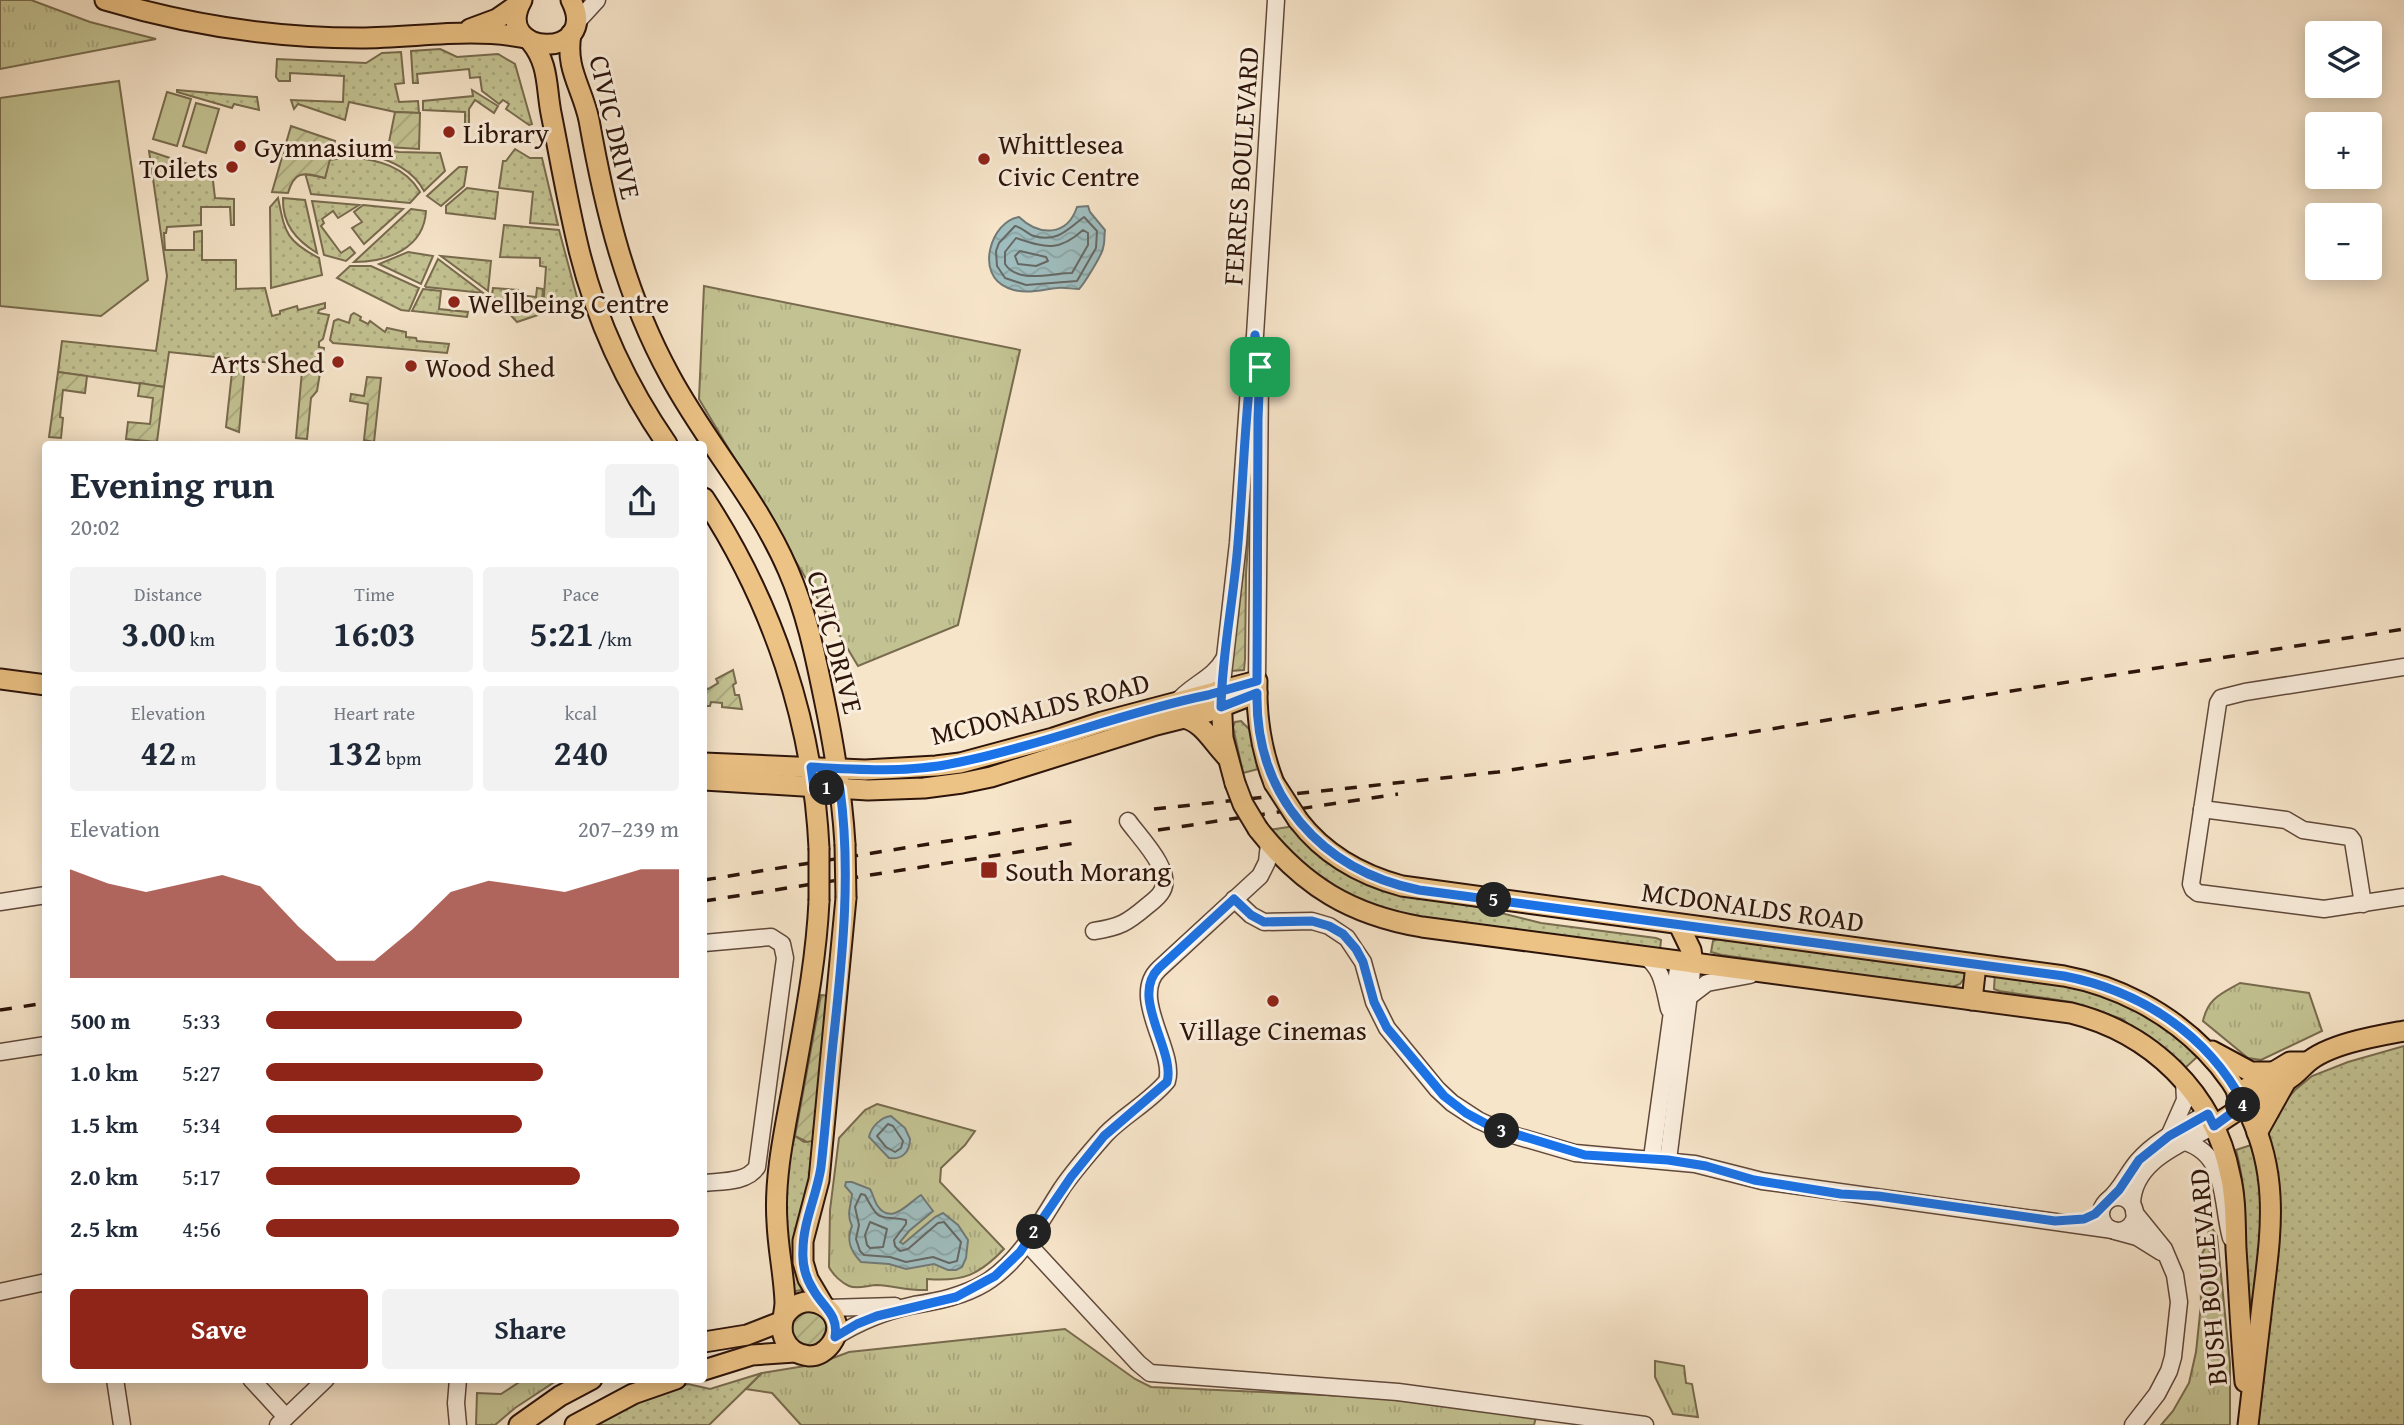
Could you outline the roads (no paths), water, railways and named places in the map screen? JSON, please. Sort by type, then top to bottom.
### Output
[{"type":"main road","points":[[105,0],[205,25],[275,34],[375,38],[463,32],[528,40],[548,46],[557,44],[573,29]]},
{"type":"main road","name":"CIVIC DRIVE","points":[[571,0],[575,7],[569,62],[585,105],[606,211],[622,267],[652,342],[670,376],[761,517],[788,569],[812,640],[837,768],[845,844],[846,898],[819,1180],[803,1241],[803,1262],[808,1279],[825,1307]]},
{"type":"main road","points":[[463,32],[497,19],[521,2]]},
{"type":"main road","name":"CIVIC DRIVE","points":[[521,2],[517,22],[540,55],[547,75],[550,108],[571,211],[592,295],[621,366],[640,403],[665,441]]},
{"type":"main road","name":"CIVIC DRIVE","points":[[707,503],[742,562],[770,622],[798,707],[814,788],[819,848],[819,901],[814,968],[785,1132],[776,1212],[784,1294],[783,1319]]},
{"type":"main road","points":[[0,668],[42,674]]},
{"type":"main road","points":[[0,679],[42,684]]},
{"type":"main road","name":"MCDONALDS ROAD","points":[[707,763],[906,768],[960,762],[1221,700],[1257,687],[1256,710],[1262,744],[1274,783],[1298,820],[1318,842],[1365,874],[1402,886],[2064,976],[2101,984],[2154,1008],[2200,1044],[2217,1062],[2241,1099]]},
{"type":"main road","name":"MCDONALDS ROAD","points":[[1221,700],[1223,738],[1235,783],[1243,804],[1264,837],[1296,872],[1331,896],[1383,919],[1422,927],[2071,1013],[2103,1022],[2136,1039],[2168,1063],[2184,1080],[2211,1120]]},
{"type":"main road","name":"MCDONALDS ROAD","points":[[1180,710],[1199,725],[1229,760]]},
{"type":"main road","name":"MCDONALDS ROAD","points":[[707,780],[814,788],[916,789],[980,780],[1180,710]]},
{"type":"main road","points":[[1679,925],[1686,962]]},
{"type":"main road","points":[[1972,1000],[1976,965]]},
{"type":"main road","points":[[2200,1044],[2251,1072],[2279,1076],[2298,1073],[2307,1062],[2354,1042],[2404,1031]]},
{"type":"main road","points":[[2211,1120],[2279,1076]]},
{"type":"main road","points":[[2257,1133],[2279,1076]]},
{"type":"main road","name":"BUSH BOULEVARD","points":[[2241,1099],[2257,1133],[2268,1176],[2271,1214],[2248,1425]]},
{"type":"main road","name":"BUSH BOULEVARD","points":[[2211,1120],[2227,1160],[2233,1189],[2248,1425]]},
{"type":"main road","points":[[707,1369],[752,1355],[795,1352],[807,1356],[819,1354],[829,1347],[835,1337],[834,1318],[825,1307],[809,1301],[788,1311],[782,1328],[785,1342],[795,1352]]},
{"type":"main road","points":[[707,1342],[747,1335],[783,1319]]},
{"type":"main road","points":[[519,1425],[560,1396],[584,1383]]},
{"type":"main road","points":[[575,1425],[633,1394],[665,1383]]},
{"type":"street","points":[[573,29],[597,0]]},
{"type":"street","name":"FERRES BOULEVARD","points":[[1221,700],[1238,543],[1255,335],[1276,0]]},
{"type":"street","name":"FERRES BOULEVARD","points":[[1255,335],[1260,367],[1257,687]]},
{"type":"street","points":[[1180,710],[1195,684],[1216,671],[1224,659]]},
{"type":"street","points":[[2404,667],[2221,698],[2218,703],[2191,884],[2198,893],[2324,909],[2404,897]]},
{"type":"street","points":[[2202,809],[2286,820],[2302,830],[2350,837],[2353,841],[2363,904]]},
{"type":"street","points":[[1094,932],[1125,924],[1163,891],[1162,870],[1128,821]]},
{"type":"street","points":[[835,1337],[867,1320],[956,1297],[985,1283],[1005,1268],[1027,1243],[1071,1177],[1104,1136],[1167,1082],[1169,1070],[1149,997],[1151,979],[1159,968],[1260,876],[1267,862],[1264,837]]},
{"type":"street","points":[[1260,876],[1275,871],[1296,872]]},
{"type":"street","points":[[0,902],[42,896]]},
{"type":"street","points":[[1234,899],[1251,915],[1264,922],[1312,921],[1329,926],[1347,938],[1363,962],[1374,1002],[1387,1028],[1437,1089],[1466,1113],[1506,1133],[1575,1153],[1660,1159],[1706,1166],[1754,1180],[1841,1194],[1878,1196],[2114,1230],[2137,1237],[2154,1247],[2173,1268]]},
{"type":"street","points":[[707,943],[771,937],[782,944],[785,958],[757,1167],[746,1177],[707,1183]]},
{"type":"street","points":[[1644,956],[1658,969],[1672,1018]]},
{"type":"street","points":[[1660,1159],[1690,996],[1686,962]]},
{"type":"street","points":[[1660,1159],[1672,1018],[1686,962]]},
{"type":"street","points":[[1690,996],[1707,983],[1770,973]]},
{"type":"street","points":[[0,1052],[42,1046]]},
{"type":"street","points":[[2169,1136],[2185,1100],[2184,1080]]},
{"type":"street","points":[[2055,1221],[2084,1219],[2105,1204],[2119,1190],[2139,1160],[2169,1136],[2211,1120]]},
{"type":"street","points":[[2105,1204],[2101,1219],[2106,1226],[2122,1230],[2130,1224],[2133,1189],[2139,1175],[2156,1159],[2185,1142],[2211,1120]]},
{"type":"street","points":[[2185,1142],[2205,1152],[2217,1169],[2225,1217],[2236,1258]]},
{"type":"street","points":[[2105,1204],[2120,1198],[2133,1208],[2160,1243],[2173,1268],[2179,1288],[2172,1363],[2162,1387],[2133,1425]]},
{"type":"street","points":[[1027,1243],[1150,1373],[1398,1392],[1645,1425]]},
{"type":"street","points":[[0,1292],[42,1283]]},
{"type":"street","points":[[825,1307],[913,1306]]},
{"type":"street","points":[[116,1383],[122,1425]]},
{"type":"street","points":[[254,1383],[282,1421],[322,1383]]},
{"type":"street","points":[[458,1383],[458,1425]]},
{"type":"water","points":[[1088,206],[1105,230],[1104,244],[1096,263],[1079,289],[1020,291],[1008,288],[991,272],[990,249],[994,238],[1009,221],[1019,217],[1035,228],[1052,230],[1067,224],[1077,207]]},
{"type":"water","points":[[891,1116],[905,1128],[910,1139],[909,1148],[898,1158],[889,1158],[869,1137],[877,1123]]},
{"type":"water","points":[[846,1182],[870,1189],[877,1205],[888,1214],[900,1211],[921,1195],[933,1211],[900,1242],[903,1244],[943,1213],[958,1225],[968,1240],[962,1267],[948,1270],[934,1264],[906,1269],[889,1264],[861,1262],[850,1245],[852,1226],[849,1214],[852,1194],[845,1186]]},
{"type":"railway","points":[[1154,809],[1498,772],[2404,629]]},
{"type":"railway","points":[[1158,830],[1398,794]]},
{"type":"railway","points":[[707,880],[1079,820]]},
{"type":"railway","points":[[707,901],[1082,842]]},
{"type":"railway","points":[[0,1010],[42,1004]]},
{"type":"place","name":"Library","points":[[449,132]]},
{"type":"place","name":"Gymnasium","points":[[240,146]]},
{"type":"place","name":"Whittlesea Civic Centre","points":[[984,159]]},
{"type":"place","name":"Toilets","points":[[232,167]]},
{"type":"place","name":"Wellbeing Centre","points":[[454,302]]},
{"type":"place","name":"Arts Shed","points":[[338,362]]},
{"type":"place","name":"Wood Shed","points":[[411,366]]},
{"type":"place","name":"South Morang","points":[[989,870]]},
{"type":"place","name":"Village Cinemas","points":[[1273,1001]]}]
